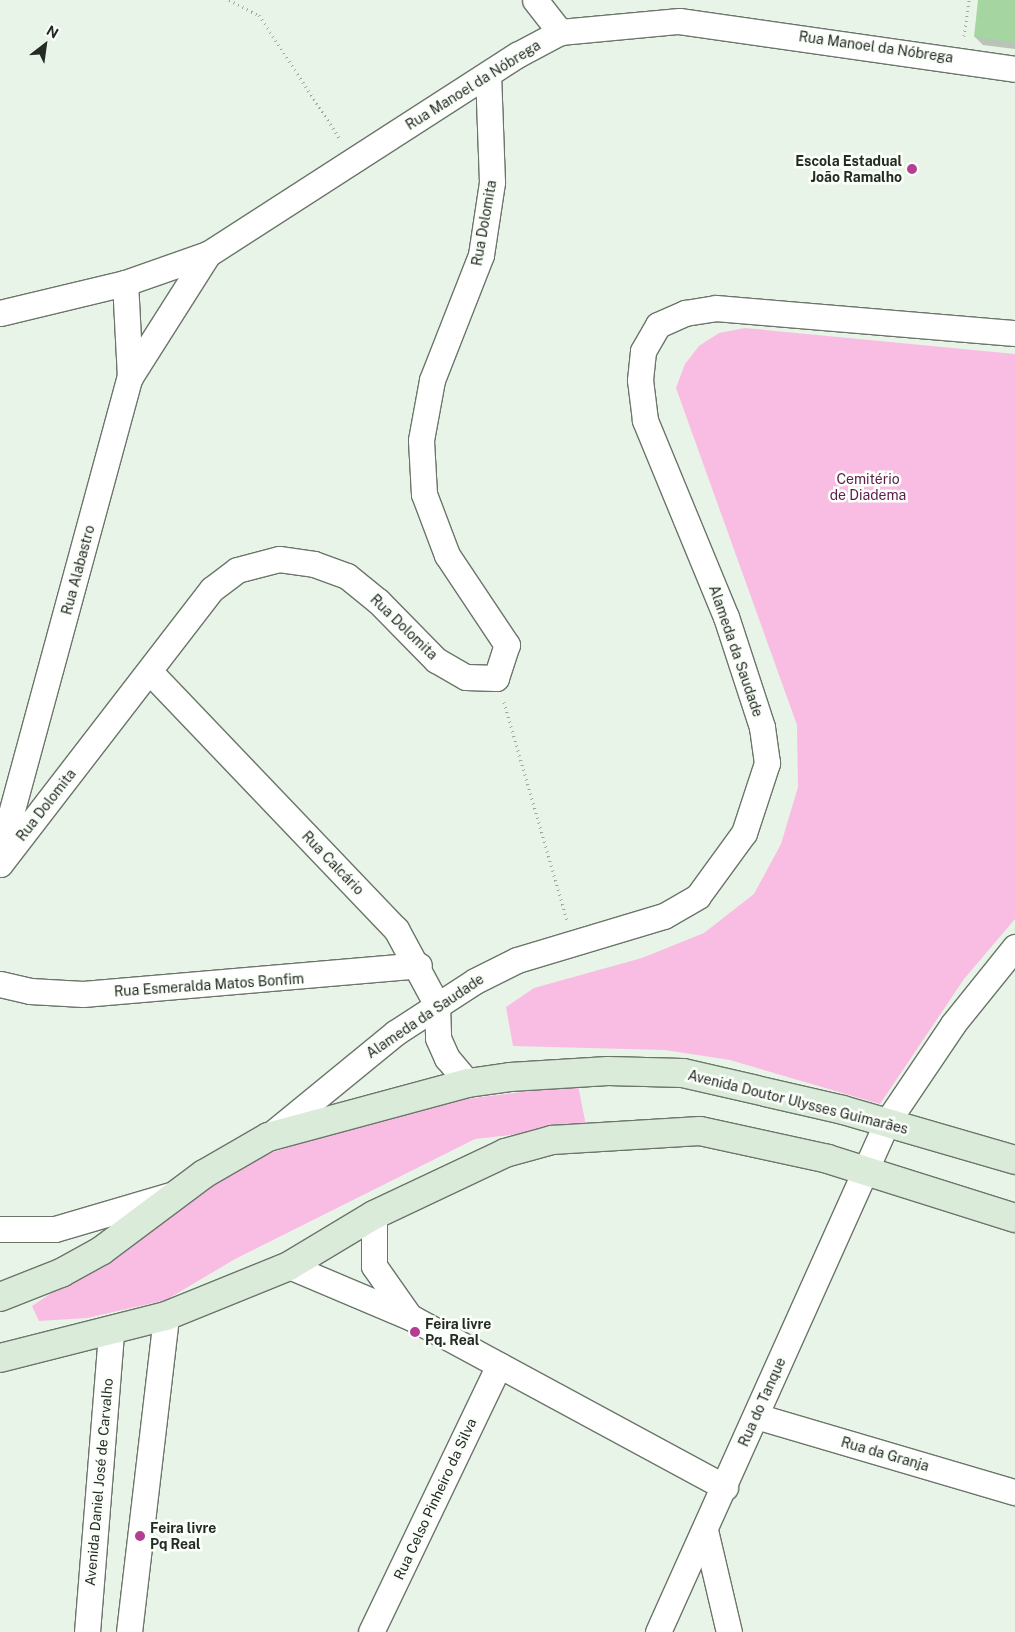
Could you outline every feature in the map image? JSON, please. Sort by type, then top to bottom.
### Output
[{"type":"main road","name":"Avenida Doutor Ulysses Guimarães","points":[[0,1296],[61,1273],[101,1251],[179,1192],[268,1137],[468,1083],[608,1070],[683,1073],[887,1122],[1015,1160]]},
{"type":"main road","points":[[0,1358],[166,1316],[289,1266],[374,1215],[504,1153],[552,1140],[700,1131],[865,1172],[1015,1218]]},
{"type":"street","points":[[535,0],[560,32]]},
{"type":"street","name":"Rua Manoel da Nóbrega","points":[[0,313],[125,283],[208,254],[488,75],[560,32],[679,21],[960,58],[1015,69]]},
{"type":"street","name":"Rua Dolomita","points":[[0,864],[212,590],[237,570],[279,559],[314,564],[347,576],[378,600],[436,660],[466,678],[496,678],[507,646],[447,555],[424,494],[422,440],[432,380],[481,254],[492,182],[488,75]]},
{"type":"street","points":[[130,376],[208,254]]},
{"type":"street","name":"Rua Alabastro","points":[[0,854],[130,376],[125,283]]},
{"type":"street","name":"Alameda da Saudade","points":[[268,1137],[351,1067],[437,1005],[517,960],[664,916],[698,896],[744,833],[768,764],[752,689],[645,420],[640,380],[643,351],[658,325],[685,313],[716,308],[1015,333]]},
{"type":"street","name":"Rua Calcário","points":[[150,672],[396,929],[419,965],[437,1005],[438,1038],[468,1083]]},
{"type":"street","name":"Rua do Tanque","points":[[658,1632],[725,1487],[887,1122],[953,1024],[1015,947]]},
{"type":"street","name":"Rua Esmeralda Matos Bonfim","points":[[0,984],[30,991],[83,994],[419,965]]},
{"type":"street","points":[[0,1230],[55,1229],[179,1192]]},
{"type":"street","points":[[374,1215],[374,1266],[412,1318]]},
{"type":"street","points":[[289,1266],[412,1318],[725,1487]]},
{"type":"street","points":[[129,1632],[166,1316]]},
{"type":"street","name":"Avenida Daniel José de Carvalho","points":[[87,1632],[111,1331]]},
{"type":"street","name":"Rua Celso Pinheiro da Silva","points":[[371,1632],[499,1365]]},
{"type":"street","name":"Rua da Granja","points":[[756,1416],[1015,1492]]},
{"type":"street","points":[[705,1530],[729,1632]]},
{"type":"path","points":[[229,0],[259,15],[355,161]]},
{"type":"path","points":[[960,58],[969,0]]},
{"type":"path","points":[[496,678],[573,943]]},
{"type":"green space","name":"Cemitério de Diadema","points":[[745,328],[1015,354],[1015,919],[964,979],[880,1104],[730,1060],[665,1050],[513,1046],[506,1007],[534,988],[642,958],[704,933],[754,894],[781,844],[798,787],[797,725],[676,388],[685,364],[699,346],[719,333]]},
{"type":"green space","points":[[578,1085],[586,1126],[475,1139],[235,1259],[166,1300],[87,1318],[39,1321],[32,1306],[253,1159],[335,1131],[466,1099]]},
{"type":"building","points":[[978,0],[1015,0],[1015,42],[974,37]]},
{"type":"place","name":"Escola Estadual João Ramalho","points":[[912,169]]},
{"type":"place","name":"Feira livre Pq. Real","points":[[415,1332]]},
{"type":"place","name":"Feira livre Pq Real","points":[[140,1536]]}]
